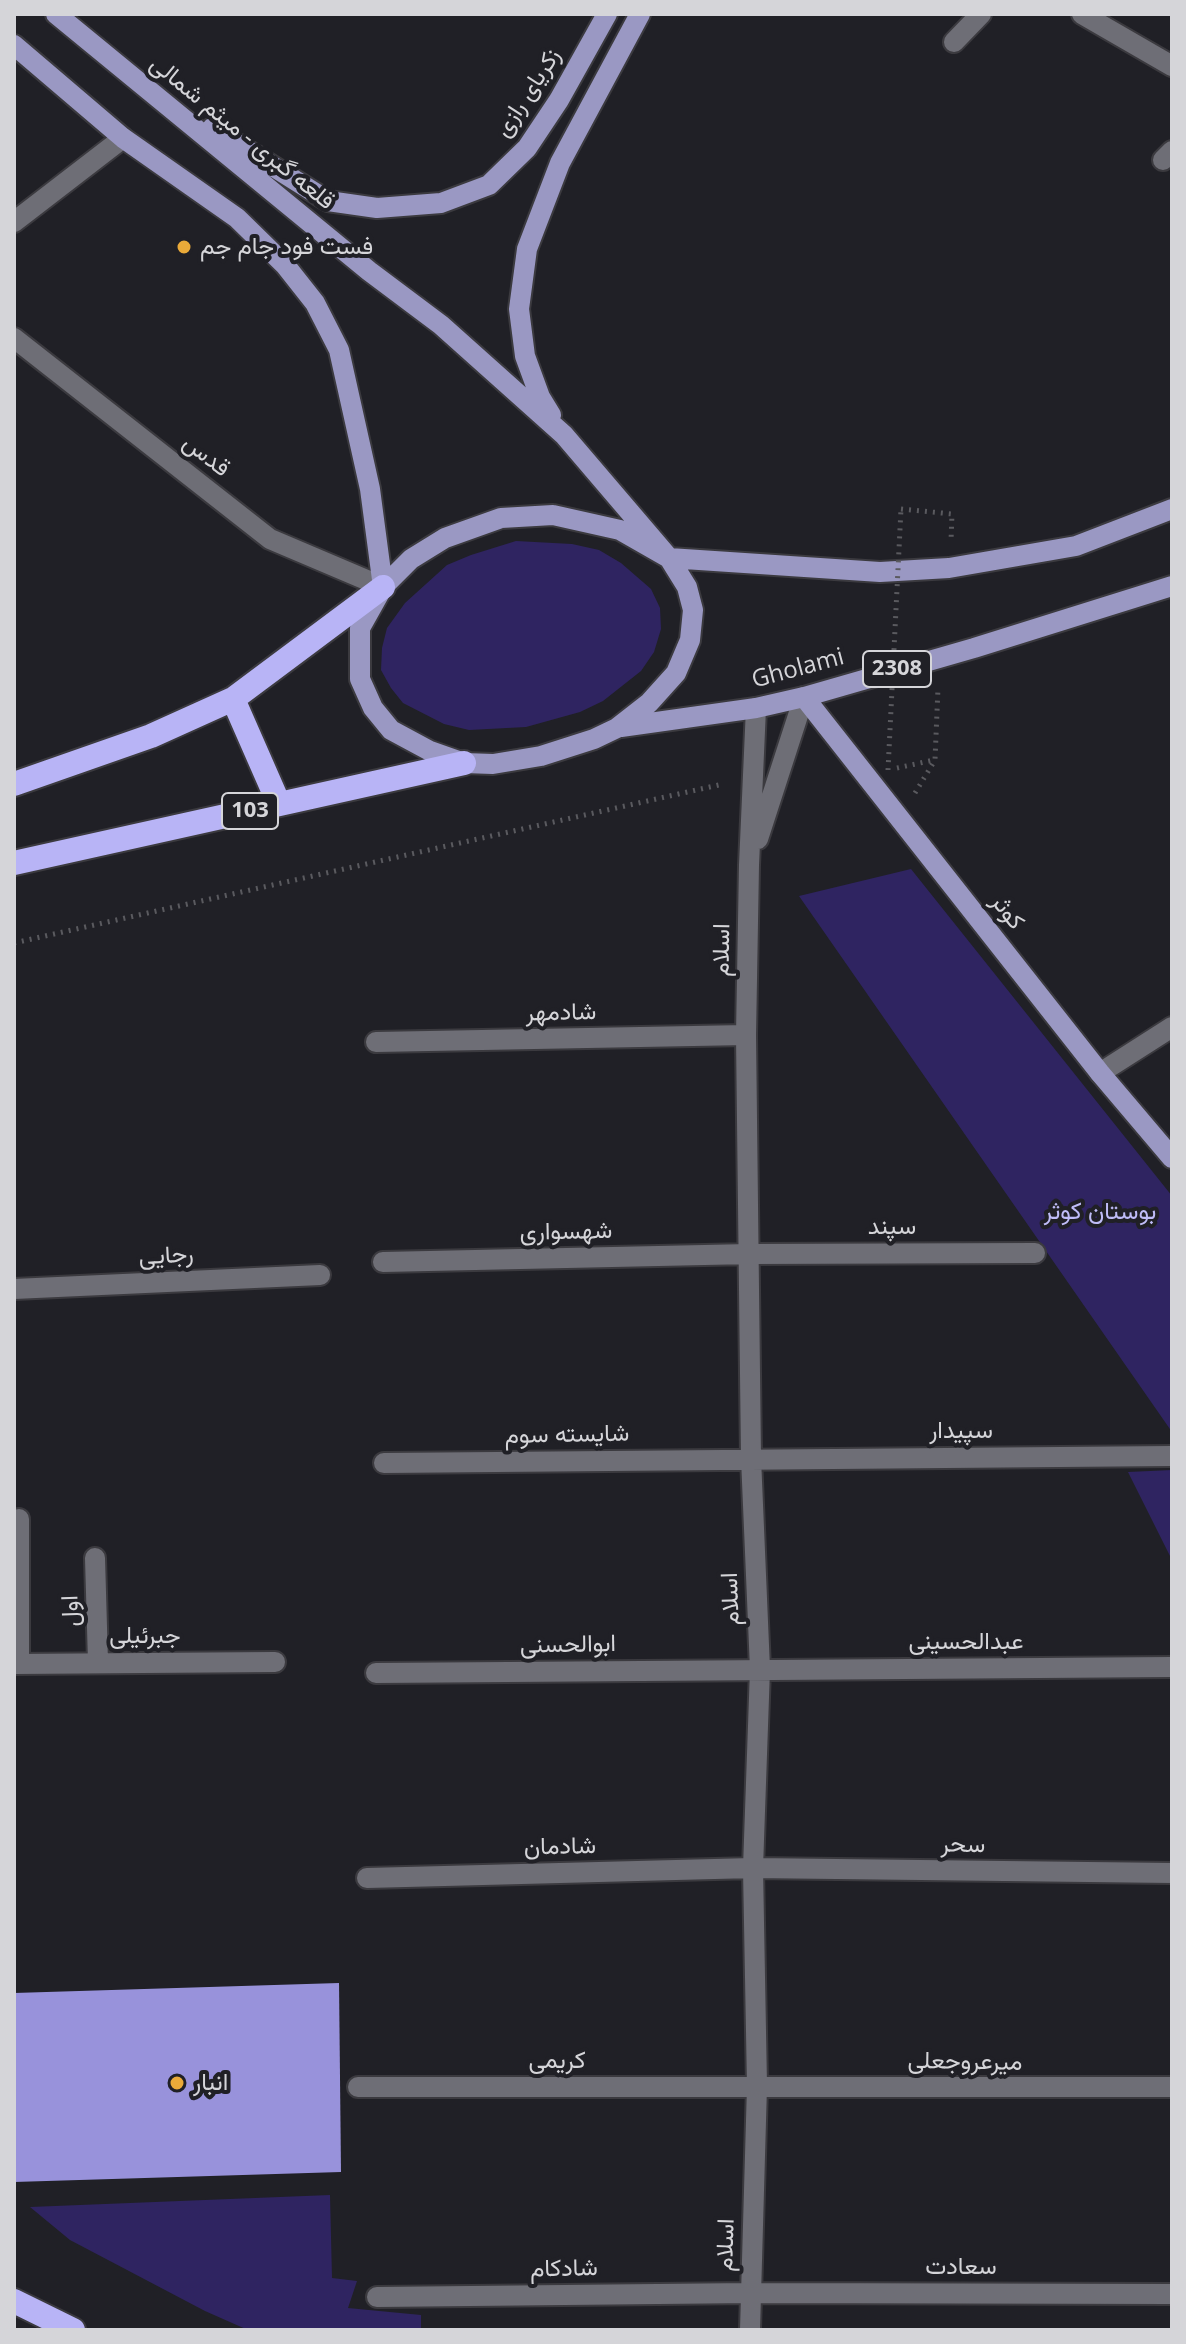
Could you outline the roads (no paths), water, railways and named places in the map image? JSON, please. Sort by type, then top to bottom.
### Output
[{"type":"highway","points":[[14,784],[151,736],[233,699],[383,587]]},
{"type":"highway","points":[[233,699],[279,804]]},
{"type":"highway","name":"103","points":[[25,860],[464,763]]},
{"type":"highway","points":[[14,871],[25,860]]},
{"type":"highway","points":[[14,2301],[73,2330]]},
{"type":"main road","name":"قلعه گبری - میثم شمالی","points":[[56,14],[369,271],[441,325],[564,435],[669,558],[687,587],[693,610],[690,640],[676,673],[649,703],[617,728]]},
{"type":"main road","name":"زکریای رازی","points":[[134,78],[328,201],[377,208],[441,203],[489,185],[527,148],[559,100],[607,14]]},
{"type":"main road","points":[[564,435],[540,397],[525,356],[519,309],[527,249],[560,163],[640,14]]},
{"type":"main road","points":[[14,45],[123,138],[237,218],[285,265],[315,303],[339,350],[370,489],[383,587]]},
{"type":"main road","points":[[617,728],[541,756],[493,764],[464,763],[430,751],[391,730],[373,708],[360,679],[360,628],[383,587],[411,559],[445,538],[501,518],[553,515],[593,522],[620,530],[669,558],[880,572],[949,568],[1076,546],[1172,509]]},
{"type":"main road","name":"Gholami","points":[[617,728],[756,708],[804,697],[1172,586]]},
{"type":"main road","name":"کوثر","points":[[804,697],[1100,1073],[1172,1158]]},
{"type":"street","points":[[954,42],[981,14]]},
{"type":"street","points":[[1082,14],[1172,66]]},
{"type":"street","points":[[14,222],[123,138]]},
{"type":"street","name":"قدس","points":[[14,338],[270,539],[383,587]]},
{"type":"street","points":[[749,865],[804,697]]},
{"type":"street","name":"اسلام","points":[[750,2330],[757,2086],[753,1868],[760,1669],[751,1458],[746,1035],[756,708]]},
{"type":"street","points":[[1100,1073],[1172,1027]]},
{"type":"street","name":"شادمهر","points":[[376,1042],[746,1035]]},
{"type":"street","name":"سپند","points":[[750,1254],[1035,1253]]},
{"type":"street","name":"شهسواری","points":[[383,1262],[750,1254]]},
{"type":"street","name":"رجایی","points":[[14,1289],[320,1275]]},
{"type":"street","name":"سپیدار","points":[[751,1458],[1172,1456]]},
{"type":"street","name":"شایسته سوم","points":[[384,1463],[751,1458]]},
{"type":"street","points":[[16,1664],[19,1519]]},
{"type":"street","name":"اول","points":[[95,1558],[98,1662]]},
{"type":"street","name":"جبرئیلی","points":[[16,1664],[275,1662]]},
{"type":"street","name":"عبدالحسینی","points":[[760,1669],[1172,1667]]},
{"type":"street","name":"ابوالحسنی","points":[[376,1673],[760,1669]]},
{"type":"street","name":"سحر","points":[[753,1868],[1172,1873]]},
{"type":"street","name":"شادمان","points":[[367,1878],[753,1868]]},
{"type":"street","name":"میرعروجعلی","points":[[757,2086],[1172,2087]]},
{"type":"street","name":"کریمی","points":[[358,2087],[757,2086]]},
{"type":"street","name":"سعادت","points":[[751,2293],[1172,2294]]},
{"type":"street","name":"شادکام","points":[[377,2297],[751,2293]]},
{"type":"place","name":"فست فود جام جم","points":[[184,247]]},
{"type":"place","name":"انبار","points":[[177,2083]]},
{"type":"park label","name":"بوستان کوثر","points":[[1100,1212]]}]
